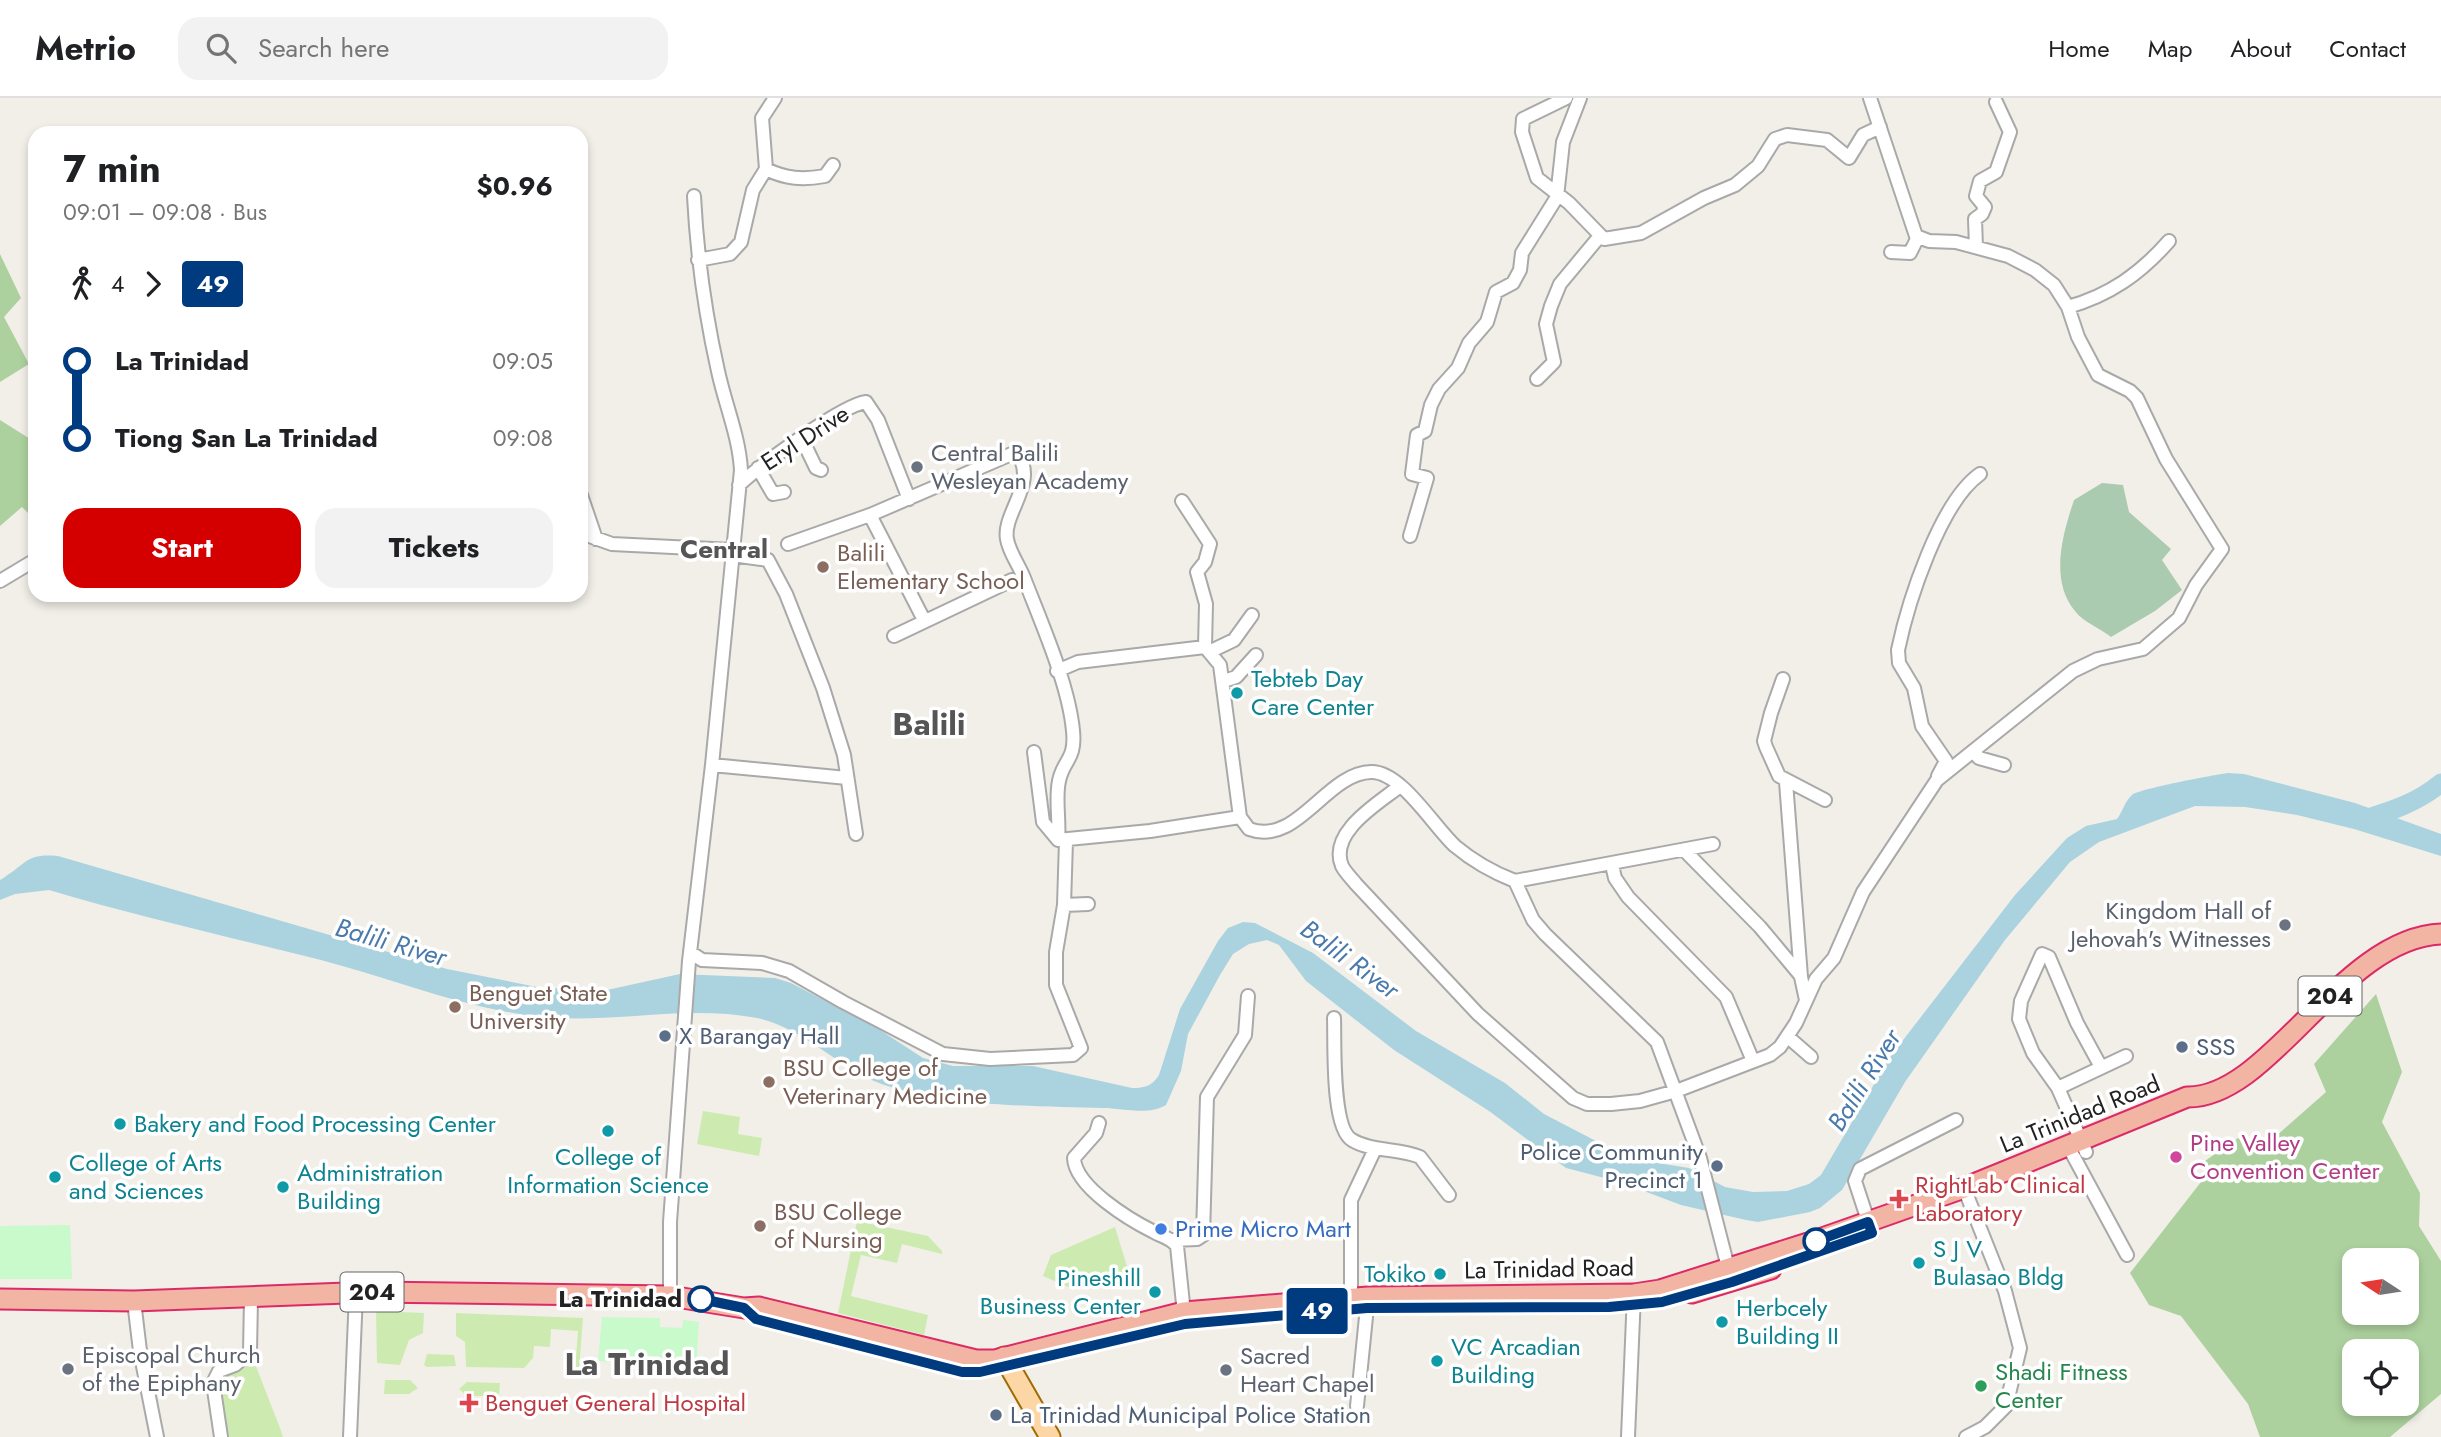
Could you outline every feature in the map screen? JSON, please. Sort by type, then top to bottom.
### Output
[{"type":"highway","name":"La Trinidad Road","points":[[1002,1363],[1185,1318],[1362,1301],[1662,1302],[1730,1275],[1966,1194],[2077,1149],[2187,1097],[2203,1097],[2234,1083],[2377,958],[2402,943],[2441,934]]},
{"type":"highway","name":"204","points":[[0,1298],[134,1301],[356,1293],[670,1296],[744,1308],[759,1307],[964,1359],[1002,1363]]},
{"type":"main road","points":[[1002,1363],[1036,1437]]},
{"type":"main road","points":[[1002,1363],[1050,1437]]},
{"type":"street","points":[[698,260],[730,254],[737,248],[752,190],[766,169],[762,118],[775,98]]},
{"type":"street","points":[[1566,98],[1529,114],[1521,125],[1532,169],[1558,197],[1569,203],[1599,237],[1611,240],[1642,233],[1704,198],[1735,185],[1758,166],[1774,139],[1787,135],[1827,140],[1849,158],[1863,135],[1880,127]]},
{"type":"street","points":[[1410,536],[1427,478],[1412,474],[1417,435],[1425,431],[1431,405],[1439,389],[1458,368],[1469,343],[1487,321],[1496,292],[1513,283],[1520,270],[1522,253],[1558,197],[1563,142],[1580,98]]},
{"type":"street","points":[[1870,98],[1911,229],[1918,237],[1976,247],[2008,257],[2035,270],[2054,285],[2068,307],[2078,337],[2098,375],[2130,391],[2137,398],[2166,459],[2221,551],[2196,585],[2179,618],[2143,649],[2080,666],[1937,780]]},
{"type":"street","points":[[1976,247],[1975,219],[1982,214],[1985,206],[1976,196],[1980,181],[1996,172],[2010,132],[1996,102]]},
{"type":"street","points":[[766,169],[786,178],[802,179],[825,176],[834,164]]},
{"type":"street","points":[[670,1296],[670,1222],[689,957],[712,765],[739,485],[738,448],[718,372],[698,260],[694,196]]},
{"type":"street","points":[[1537,379],[1555,362],[1546,324],[1560,284],[1599,237]]},
{"type":"street","points":[[1891,252],[1910,253],[1918,237]]},
{"type":"street","points":[[2068,307],[2096,299],[2129,280],[2169,241]]},
{"type":"street","name":"Eryl Drive","points":[[739,485],[758,468],[802,439],[860,403],[866,402],[873,410],[909,499]]},
{"type":"street","points":[[802,439],[816,468],[821,470]]},
{"type":"street","points":[[689,957],[762,963],[789,971],[943,1054],[990,1059],[1066,1056],[1081,1048],[1056,985],[1056,952],[1064,905],[1059,781],[1073,752],[1073,734],[1067,699],[1042,621],[1006,537],[1021,492],[1021,465],[1011,454],[870,515],[788,544]]},
{"type":"street","points":[[758,468],[773,494],[784,492]]},
{"type":"street","points":[[1400,786],[1354,823],[1343,843],[1341,865],[1366,904],[1478,1014],[1573,1098],[1587,1104],[1640,1101],[1676,1091],[1770,1055],[1788,1037],[1816,979],[1834,958],[1863,892],[1937,780],[1946,761],[1922,726],[1914,688],[1899,663],[1898,650],[1937,527],[1963,490],[1980,474]]},
{"type":"street","points":[[1182,501],[1210,544],[1205,562],[1197,572],[1206,604],[1207,650],[1220,665],[1240,817],[1249,829],[1256,832],[1279,828],[1293,821],[1344,781],[1369,772],[1386,775],[1400,786],[1452,844],[1489,871],[1515,881],[1713,844]]},
{"type":"street","points":[[870,515],[924,621]]},
{"type":"street","points":[[588,516],[596,539]]},
{"type":"street","points":[[588,536],[612,544],[733,552],[761,557],[772,563],[822,688],[844,755],[856,834]]},
{"type":"street","points":[[0,581],[28,564]]},
{"type":"street","points":[[894,636],[1012,580]]},
{"type":"street","points":[[1057,671],[1078,662],[1207,650],[1234,640],[1252,615]]},
{"type":"street","points":[[1223,681],[1237,677],[1256,655]]},
{"type":"street","points":[[1783,679],[1764,741],[1780,776],[1786,782],[1825,800]]},
{"type":"street","points":[[1973,751],[1979,758],[2004,765]]},
{"type":"street","points":[[1034,752],[1043,822],[1062,840]]},
{"type":"street","points":[[712,765],[847,778]]},
{"type":"street","points":[[1786,782],[1793,842],[1801,977],[1806,1000]]},
{"type":"street","points":[[1062,840],[1240,817]]},
{"type":"street","points":[[1685,850],[1760,927],[1801,977]]},
{"type":"street","points":[[1612,865],[1615,878],[1628,897],[1726,997],[1753,1061]]},
{"type":"street","points":[[1515,881],[1533,920],[1545,934],[1657,1042],[1700,1158],[1730,1275]]},
{"type":"street","points":[[1064,905],[1088,904]]},
{"type":"street","points":[[2101,1067],[2077,1023],[2049,957],[2042,954],[2021,1001],[2019,1019],[2033,1053],[2059,1088],[2077,1149],[2127,1255]]},
{"type":"street","points":[[1099,1123],[1096,1133],[1074,1158],[1077,1170],[1104,1200],[1155,1233],[1173,1240],[1197,1239],[1203,1235],[1207,1097],[1245,1035],[1248,996]]},
{"type":"street","points":[[1334,1018],[1336,1090],[1342,1128],[1353,1141],[1375,1149],[1420,1157],[1449,1195]]},
{"type":"street","points":[[1788,1037],[1811,1057]]},
{"type":"street","points":[[2059,1088],[2126,1056]]},
{"type":"street","points":[[1870,1227],[1855,1181],[1860,1169],[1956,1120]]},
{"type":"street","points":[[1357,1406],[1362,1301],[1351,1200],[1375,1149]]},
{"type":"street","points":[[1966,1194],[2006,1291],[2020,1348],[2006,1406],[1985,1427],[1966,1437]]},
{"type":"street","points":[[1173,1240],[1177,1246],[1185,1318]]},
{"type":"street","points":[[350,1437],[356,1293]]},
{"type":"street","points":[[221,1437],[213,1383],[219,1371],[235,1365],[250,1352],[251,1298]]},
{"type":"street","points":[[1629,1437],[1634,1300]]},
{"type":"street","points":[[134,1301],[140,1351],[157,1437]]},
{"type":"green space","points":[[0,254],[21,298],[4,317],[28,365],[0,382]]},
{"type":"green space","points":[[0,420],[28,438],[28,513],[22,507],[0,526]]},
{"type":"green space","points":[[2102,483],[2123,485],[2129,512],[2171,549],[2162,560],[2182,590],[2155,611],[2111,637],[2075,611],[2067,599],[2060,571],[2063,541],[2074,500]]},
{"type":"green space","points":[[2376,994],[2402,1072],[2382,1122],[2420,1193],[2419,1226],[2441,1261],[2441,1394],[2419,1413],[2419,1339],[2342,1339],[2342,1416],[2415,1416],[2390,1437],[2260,1437],[2248,1404],[2181,1316],[2149,1305],[2130,1273],[2208,1173],[2205,1161],[2238,1138],[2257,1153],[2326,1092],[2314,1064]]},
{"type":"green space","points":[[703,1111],[740,1117],[738,1134],[762,1138],[759,1156],[697,1144]]},
{"type":"green space","points":[[857,1221],[928,1236],[942,1251],[942,1254],[902,1244],[897,1263],[861,1255],[851,1296],[928,1315],[924,1335],[838,1313]]},
{"type":"green space","points":[[70,1225],[72,1279],[0,1279],[0,1226]]},
{"type":"green space","points":[[1115,1227],[1129,1273],[1068,1287],[1043,1276],[1051,1255]]},
{"type":"green space","points":[[376,1311],[424,1313],[423,1333],[409,1340],[400,1365],[377,1363]]},
{"type":"green space","points":[[456,1313],[583,1318],[579,1370],[575,1370],[578,1331],[551,1329],[550,1347],[534,1346],[533,1358],[524,1368],[466,1367],[465,1342],[456,1336]]},
{"type":"green space","points":[[602,1317],[660,1318],[660,1327],[682,1328],[683,1320],[699,1322],[696,1369],[598,1361]]},
{"type":"green space","points":[[427,1354],[454,1355],[456,1366],[427,1367],[424,1365]]},
{"type":"green space","points":[[252,1356],[283,1437],[225,1437],[221,1380],[223,1375]]},
{"type":"green space","points":[[385,1380],[410,1380],[418,1388],[409,1394],[384,1394]]},
{"type":"green space","points":[[467,1382],[500,1383],[499,1396],[467,1396],[459,1389]]},
{"type":"water","points":[[2228,773],[2244,774],[2355,803],[2441,834],[2441,856],[2354,829],[2297,815],[2245,807],[2195,806],[2099,842],[2070,862],[2005,940],[1905,1082],[1842,1190],[1820,1208],[1810,1212],[1758,1222],[1681,1205],[1620,1182],[1566,1168],[1489,1111],[1394,1050],[1306,981],[1279,945],[1267,940],[1249,944],[1233,954],[1220,975],[1188,1034],[1181,1071],[1166,1105],[1135,1111],[987,1104],[927,1096],[874,1081],[803,1037],[757,1018],[699,1013],[584,1018],[526,1015],[471,1004],[340,965],[49,890],[15,894],[0,900],[0,880],[32,858],[58,856],[447,969],[542,988],[607,990],[680,974],[775,978],[791,983],[877,1028],[923,1058],[953,1066],[1033,1066],[1132,1088],[1148,1086],[1159,1075],[1180,1009],[1218,941],[1228,928],[1243,922],[1255,923],[1313,953],[1416,1031],[1505,1083],[1544,1114],[1619,1153],[1639,1160],[1689,1168],[1725,1187],[1753,1192],[1787,1191],[1809,1184],[1821,1175],[1890,1057],[2015,895],[2067,838],[2086,826],[2117,819],[2130,797],[2137,792]]},
{"type":"waterway","points":[[2365,819],[2405,805],[2441,783]]},
{"type":"bus line","name":"49","points":[[701,1299],[744,1308],[756,1319],[866,1348],[962,1372],[980,1372],[1185,1324],[1290,1313],[1367,1308],[1609,1307],[1662,1302],[1732,1282],[1872,1233],[1868,1222],[1816,1241]]},
{"type":"place","name":"Central Balili Wesleyan Academy","points":[[917,467]]},
{"type":"place","name":"Balili Elementary School","points":[[823,567]]},
{"type":"place","name":"Tebteb Day Care Center","points":[[1237,693]]},
{"type":"place","name":"Kingdom Hall of Jehovah's Witnesses","points":[[2285,925]]},
{"type":"place","name":"Benguet State University","points":[[455,1007]]},
{"type":"place","name":"X Barangay Hall","points":[[665,1036]]},
{"type":"place","name":"SSS","points":[[2182,1047]]},
{"type":"place","name":"BSU College of Veterinary Medicine","points":[[769,1082]]},
{"type":"place","name":"Bakery and Food Processing Center","points":[[120,1124]]},
{"type":"place","name":"College of Information Science","points":[[608,1131]]},
{"type":"place","name":"Pine Valley Convention Center","points":[[2176,1157]]},
{"type":"place","name":"Police Community Precinct 1","points":[[1717,1166]]},
{"type":"place","name":"College of Arts and Sciences","points":[[55,1177]]},
{"type":"place","name":"Administration Building","points":[[283,1187]]},
{"type":"place","name":"RightLab Clinical Laboratory","points":[[1899,1199]]},
{"type":"place","name":"BSU College of Nursing","points":[[760,1226]]},
{"type":"place","name":"Prime Micro Mart","points":[[1161,1229]]},
{"type":"place","name":"S J V Bulasao Bldg","points":[[1919,1263]]},
{"type":"place","name":"Tokiko","points":[[1440,1274]]},
{"type":"place","name":"Pineshill Business Center","points":[[1155,1292]]},
{"type":"place","name":"La Trinidad","points":[[701,1299]]},
{"type":"place","name":"Herbcely Building II","points":[[1722,1322]]},
{"type":"place","name":"VC Arcadian Building","points":[[1437,1361]]},
{"type":"place","name":"Episcopal Church of the Epiphany","points":[[68,1369]]},
{"type":"place","name":"Sacred Heart Chapel","points":[[1226,1370]]},
{"type":"place","name":"Shadi Fitness Center","points":[[1981,1386]]},
{"type":"place","name":"Benguet General Hospital","points":[[469,1403]]},
{"type":"place","name":"La Trinidad Municipal Police Station","points":[[996,1415]]},
{"type":"district","name":"Central","points":[[724,549]]},
{"type":"district","name":"Balili","points":[[929,724]]},
{"type":"district","name":"La Trinidad","points":[[647,1364]]},
{"type":"water label","name":"Balili River","points":[[391,942]]},
{"type":"water label","name":"Balili River","points":[[1350,959]]},
{"type":"water label","name":"Balili River","points":[[1864,1080]]}]
